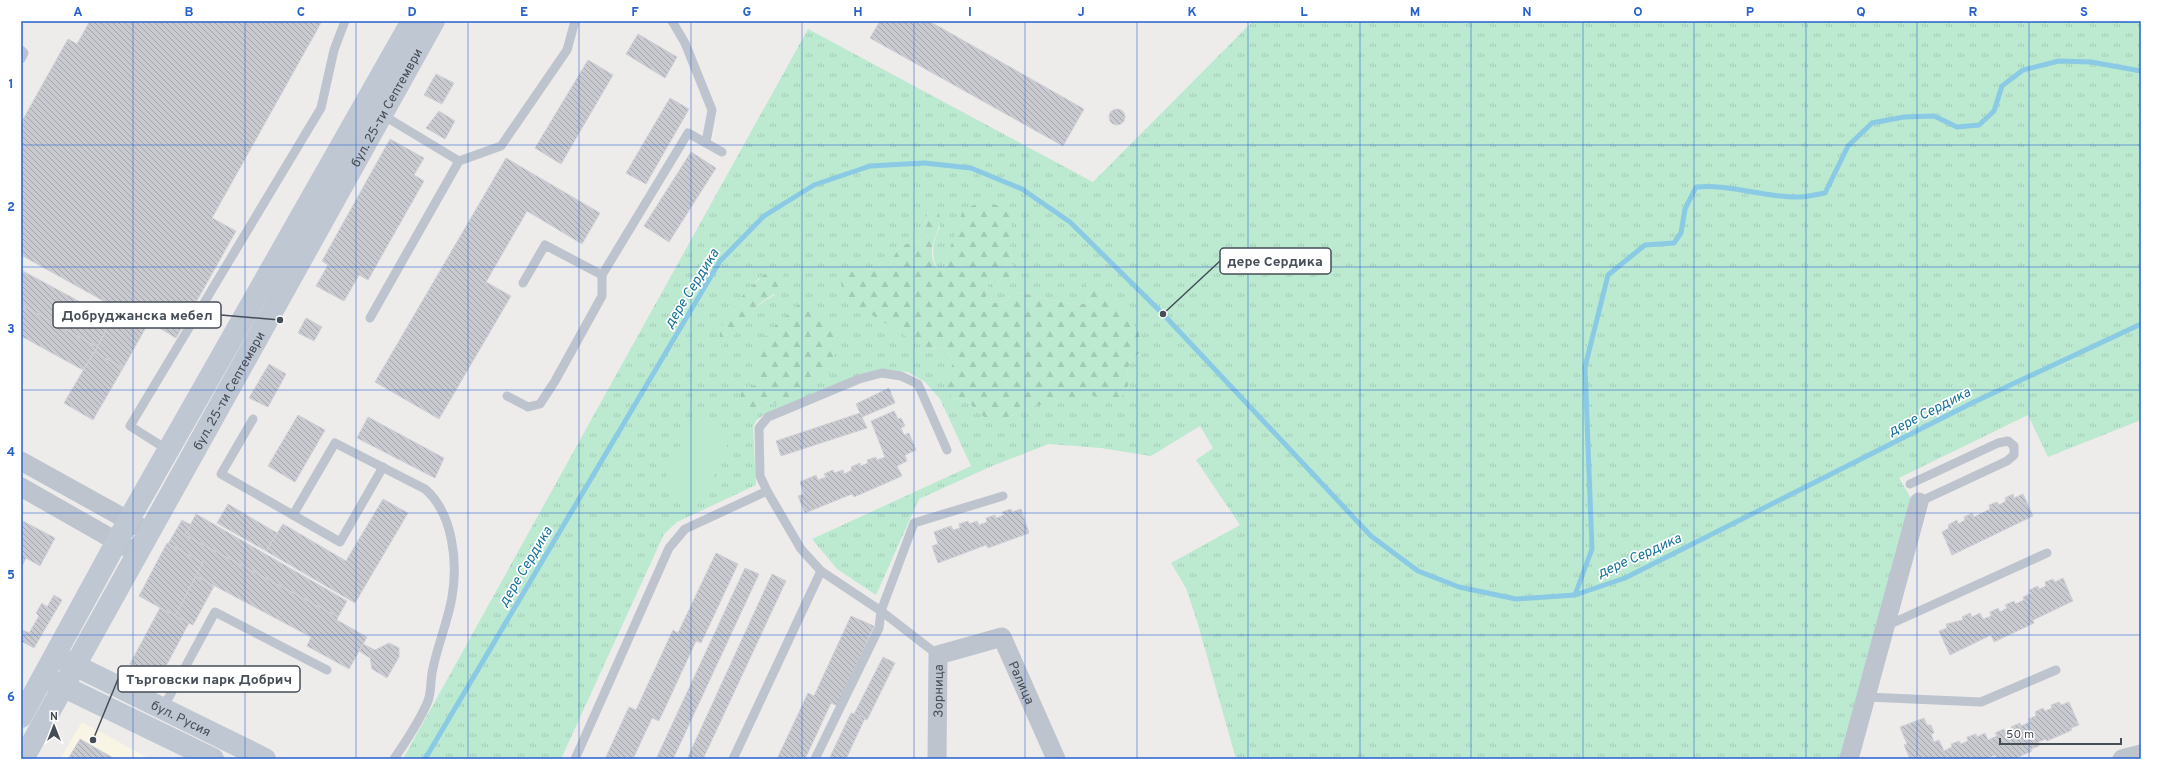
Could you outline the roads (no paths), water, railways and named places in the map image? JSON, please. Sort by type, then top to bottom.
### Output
[{"type":"main road","name":"бул. 25-ти Септември","points":[[21,717],[116,542],[412,21]]},
{"type":"main road","name":"бул. 25-ти Септември","points":[[23,759],[434,21]]},
{"type":"main road","name":"бул. Русия","points":[[55,656],[265,759]]},
{"type":"main road","name":"бул. Русия","points":[[44,677],[213,759]]},
{"type":"street","points":[[21,461],[150,532]]},
{"type":"street","points":[[21,487],[137,553]]},
{"type":"street","points":[[1849,759],[1919,502]]},
{"type":"street","name":"Ралица","points":[[968,646],[1002,637],[1056,759]]},
{"type":"street","name":"Зорница","points":[[936,759],[938,655],[968,646]]},
{"type":"street","points":[[2122,759],[2141,754]]},
{"type":"lane","points":[[168,450],[130,426],[321,108],[336,44],[345,21]]},
{"type":"lane","points":[[370,318],[460,161],[501,146],[567,50],[575,21]]},
{"type":"lane","points":[[672,21],[685,43],[712,110],[706,142]]},
{"type":"lane","points":[[21,50],[24,52],[21,59]]},
{"type":"lane","points":[[381,114],[460,161]]},
{"type":"lane","points":[[507,396],[528,407],[540,404],[555,381],[602,296],[602,275],[688,133],[722,152]]},
{"type":"lane","points":[[523,283],[546,245],[602,275]]},
{"type":"lane","points":[[938,655],[881,611],[821,571],[801,549],[767,491],[760,476],[758,448],[759,428],[768,417],[859,379],[882,373],[901,376],[918,384],[947,450]]},
{"type":"lane","points":[[253,419],[221,474],[340,542],[383,467]]},
{"type":"lane","points":[[1910,484],[1998,443],[2008,441],[2014,446],[2014,455],[2007,461],[1919,502]]},
{"type":"lane","points":[[293,515],[334,443],[425,489],[434,496],[442,510],[450,533],[454,564],[452,596],[432,669],[428,701],[394,759]]},
{"type":"lane","points":[[575,759],[669,548],[684,529],[767,491]]},
{"type":"lane","points":[[815,759],[879,628],[881,611],[914,523],[1003,496]]},
{"type":"lane","points":[[1885,627],[2047,552]]},
{"type":"lane","points":[[733,759],[821,571]]},
{"type":"lane","points":[[160,708],[169,697],[215,612],[327,670]]},
{"type":"lane","points":[[1866,697],[1981,702],[2056,670]]},
{"type":"waterway","points":[[1575,595],[1592,549],[1585,367],[1608,275],[1645,245],[1674,243],[1681,233],[1685,209],[1696,187],[1722,187],[1787,197],[1803,197],[1825,193],[1848,146],[1872,123],[1904,117],[1934,116],[1957,127],[1979,125],[1994,111],[2002,86],[2023,70],[2059,61],[2091,62],[2141,71]]},
{"type":"waterway","name":"дере Сердика","points":[[425,759],[720,261],[764,216],[814,185],[870,166],[924,163],[971,168],[1022,189],[1070,222],[1163,314],[1371,536],[1418,571],[1459,587],[1516,599],[1575,595],[1625,578],[1974,402],[2141,324]]},
{"type":"place","name":"дере Сердика","points":[[1163,314]]},
{"type":"place","name":"Добруджанска мебел","points":[[280,320]]},
{"type":"place","name":"Търговски парк Добрич","points":[[93,740]]}]
